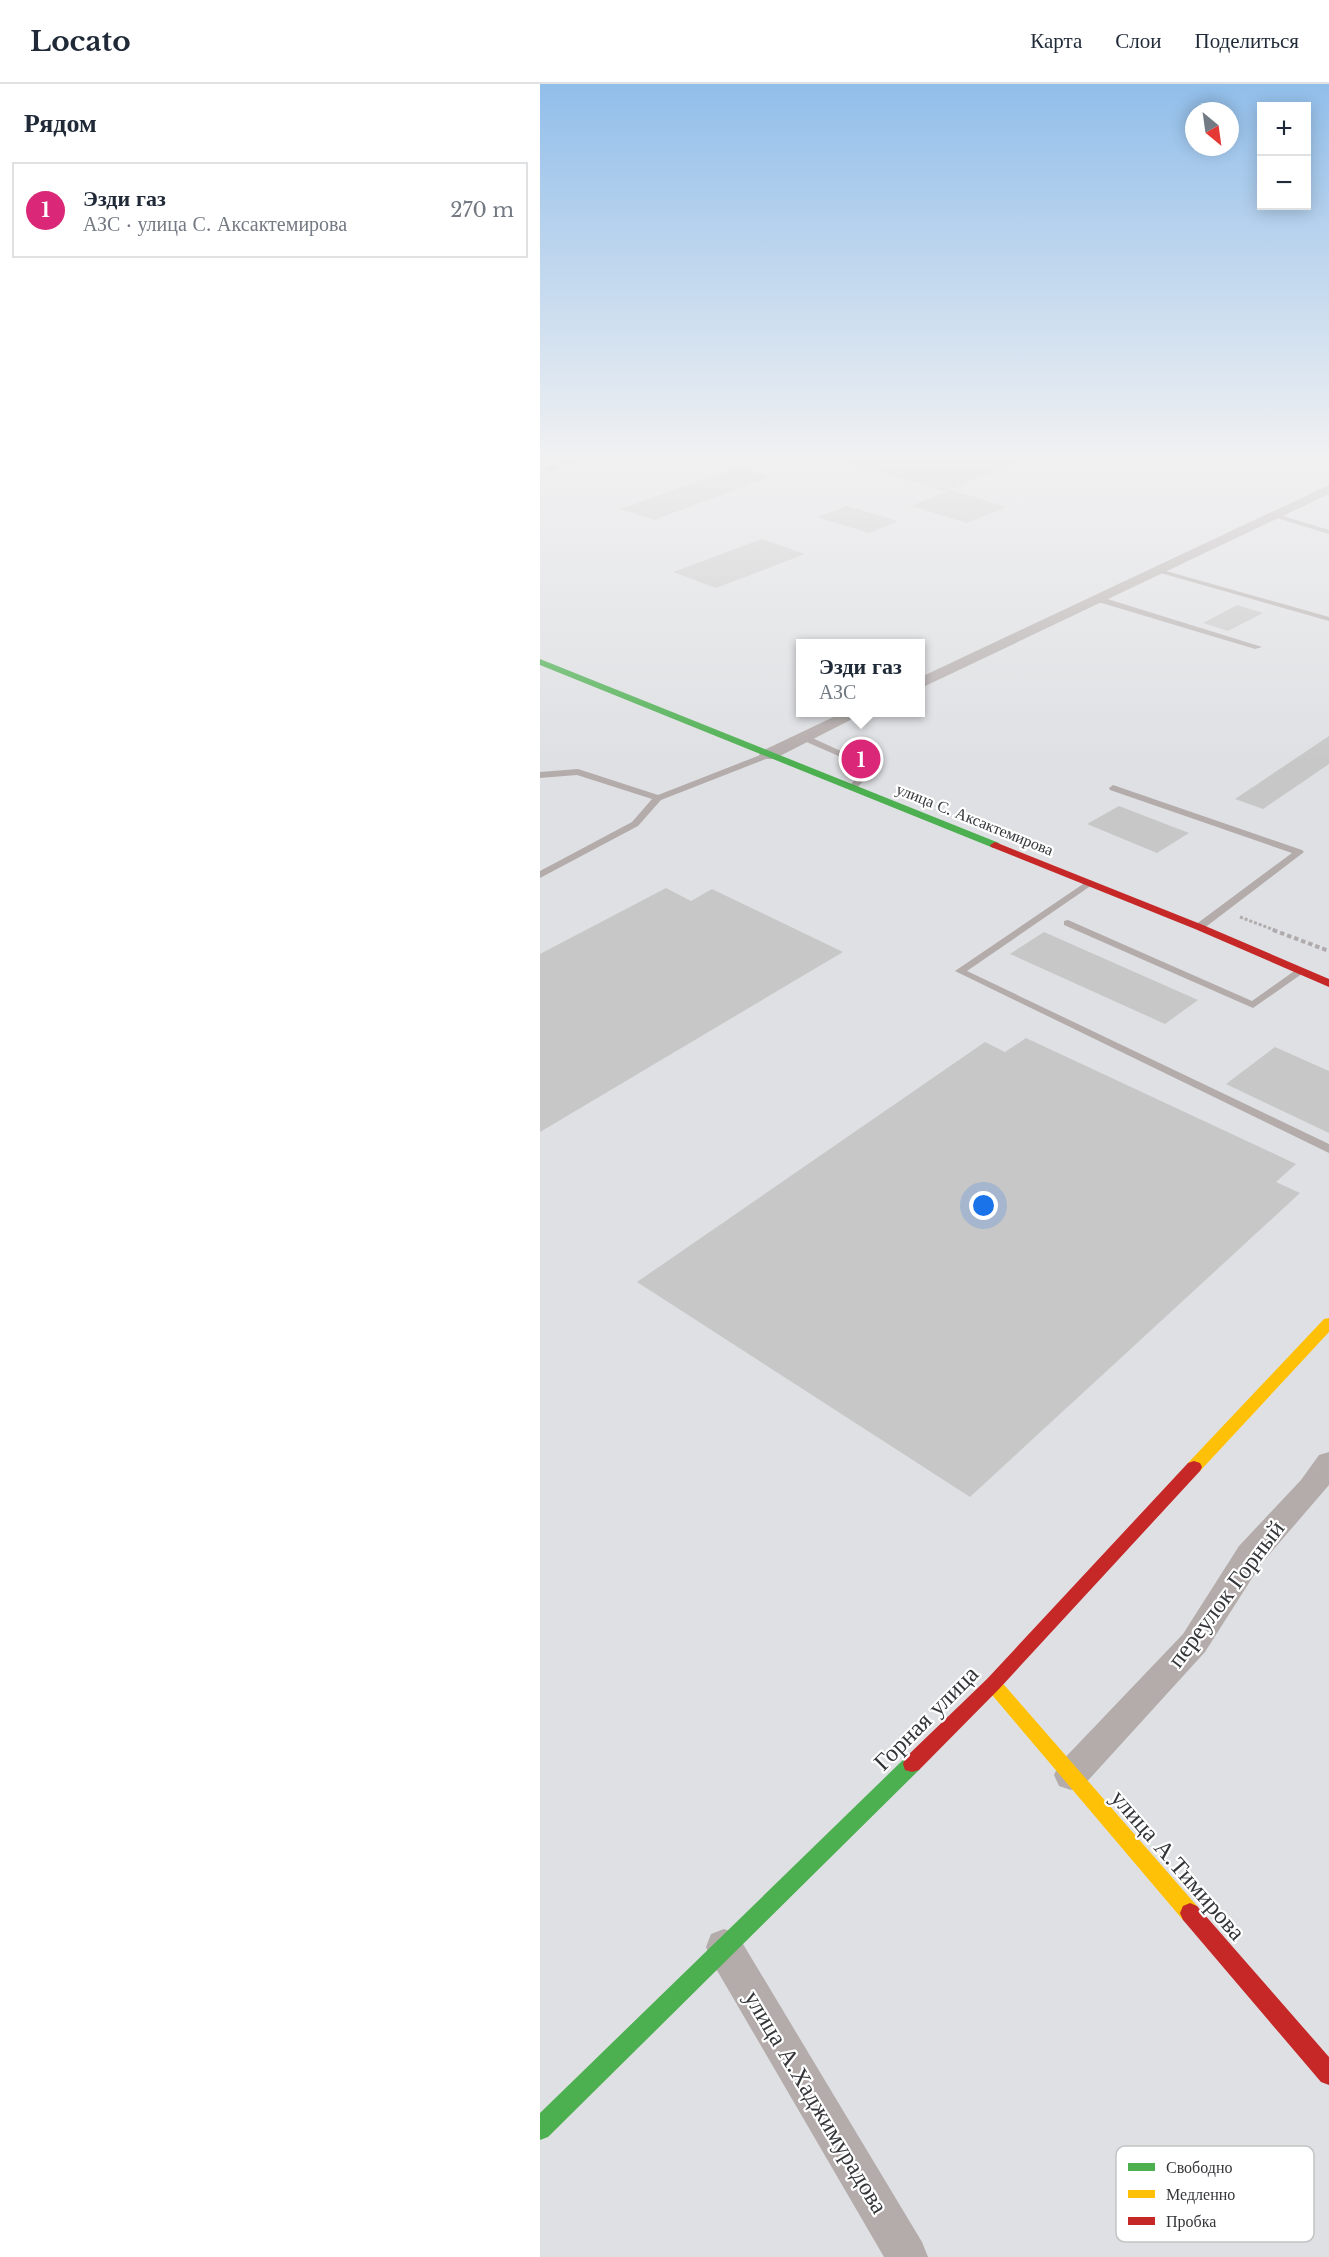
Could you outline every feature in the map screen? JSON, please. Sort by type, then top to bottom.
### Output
[{"type":"street","points":[[925,681],[1184,559]]},
{"type":"street","name":"улица С. Аксактемирова","points":[[540,662],[1200,927],[1329,983]]},
{"type":"street","points":[[768,755],[848,717]]},
{"type":"street","name":"Горная улица","points":[[540,2129],[993,1684],[1058,1611],[1329,1323]]},
{"type":"street","name":"переулок Горный","points":[[1071,1775],[1194,1642],[1250,1555],[1311,1488],[1329,1463]]},
{"type":"street","name":"улица А.Тимирова","points":[[993,1684],[1329,2074]]},
{"type":"street","name":"улица А.Хаджимурадова","points":[[724,1947],[907,2257]]},
{"type":"lane","points":[[1159,571],[1329,619]]},
{"type":"lane","points":[[1098,599],[1258,647]]},
{"type":"lane","points":[[805,738],[872,767],[852,788]]},
{"type":"lane","points":[[540,875],[635,824],[658,798],[768,755]]},
{"type":"lane","points":[[540,776],[578,772],[658,798]]},
{"type":"lane","points":[[1113,788],[1299,852],[1200,927]]},
{"type":"lane","points":[[1089,883],[960,971],[1329,1149]]},
{"type":"lane","points":[[1068,924],[1253,1005],[1301,971]]},
{"type":"path","points":[[1222,910],[1329,951]]},
{"type":"building","points":[[707,559],[791,559],[716,588],[673,572]]},
{"type":"building","points":[[1237,605],[1263,613],[1228,631],[1203,623]]},
{"type":"building","points":[[1329,736],[1329,764],[1263,809],[1235,799]]},
{"type":"building","points":[[1119,806],[1189,833],[1157,853],[1087,824]]},
{"type":"building","points":[[666,888],[691,901],[712,889],[843,952],[540,1132],[540,954]]},
{"type":"building","points":[[1044,932],[1198,1000],[1165,1024],[1010,954]]},
{"type":"building","points":[[1026,1038],[1296,1164],[1276,1182],[1300,1193],[970,1497],[637,1282],[985,1042],[1005,1052]]},
{"type":"building","points":[[1275,1047],[1329,1071],[1329,1133],[1226,1084]]},
{"type":"traffic: fast","points":[[540,662],[995,845]]},
{"type":"traffic: fast","points":[[540,2129],[912,1764]]},
{"type":"traffic: slow","points":[[1194,1467],[1329,1323]]},
{"type":"traffic: slow","points":[[993,1684],[1190,1913]]},
{"type":"traffic: jam","points":[[995,845],[1199,927],[1329,983]]},
{"type":"traffic: jam","points":[[912,1764],[993,1684],[1194,1467]]},
{"type":"traffic: jam","points":[[1190,1913],[1329,2074]]},
{"type":"place","name":"Эзди газ","points":[[861,759]]}]
